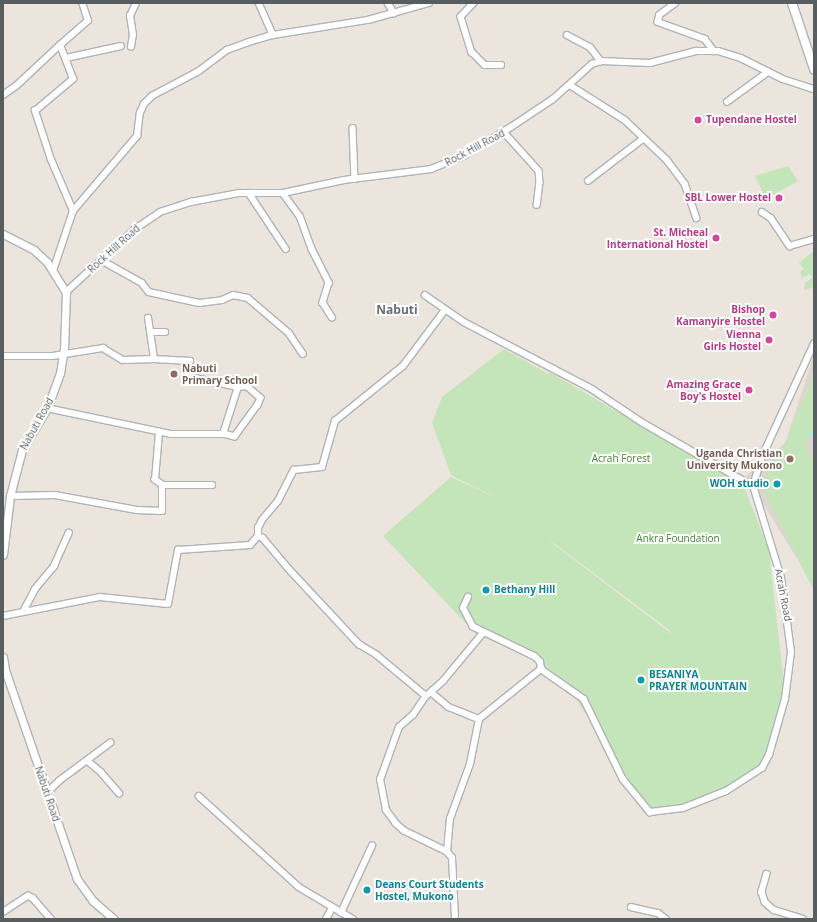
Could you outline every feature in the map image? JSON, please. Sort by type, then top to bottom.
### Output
[{"type":"main road","points":[[792,3],[814,69]]},
{"type":"street","points":[[3,95],[16,86],[88,21],[82,3]]},
{"type":"street","points":[[131,48],[133,35],[130,16],[136,3]]},
{"type":"street","points":[[259,3],[273,35]]},
{"type":"street","points":[[388,3],[394,13]]},
{"type":"street","points":[[53,271],[73,211],[136,136],[140,113],[144,104],[152,96],[199,71],[227,50],[273,35],[368,20],[427,3]]},
{"type":"street","points":[[474,3],[461,17],[472,52],[485,65],[501,65]]},
{"type":"street","points":[[676,3],[660,15],[658,22],[704,39],[714,51]]},
{"type":"street","points":[[567,35],[590,47],[601,60],[650,63],[696,51],[714,51],[741,58],[768,72],[814,89]]},
{"type":"street","points":[[60,45],[73,76],[71,82],[35,111],[35,117],[73,211]]},
{"type":"street","points":[[66,58],[122,46]]},
{"type":"street","name":"Rock Hill Road","points":[[66,292],[135,229],[160,212],[191,202],[249,193],[283,193],[355,179],[431,169],[464,156],[504,132],[570,85],[592,64],[601,60]]},
{"type":"street","points":[[727,102],[768,72]]},
{"type":"street","points":[[570,85],[625,120],[677,172],[691,196],[697,218]]},
{"type":"street","points":[[353,128],[355,179]]},
{"type":"street","points":[[504,132],[538,171],[540,182],[537,205]]},
{"type":"street","points":[[588,181],[643,139]]},
{"type":"street","points":[[249,193],[286,249]]},
{"type":"street","points":[[283,193],[300,216],[312,249],[329,283],[323,304],[332,317]]},
{"type":"street","points":[[762,212],[771,218],[790,246],[814,239]]},
{"type":"street","points":[[3,234],[34,250],[53,271],[66,292]]},
{"type":"street","points":[[101,260],[154,293],[199,303],[222,300],[233,295],[248,298],[285,329],[303,354]]},
{"type":"street","name":"Nabuti Road","points":[[3,555],[6,506],[22,450],[47,408],[54,393],[63,354],[66,292]]},
{"type":"street","points":[[425,295],[445,310],[592,389],[643,423],[754,486],[761,459],[814,344]]},
{"type":"street","points":[[3,616],[24,610],[104,596],[168,604],[178,550],[243,547],[250,545],[258,536],[260,524],[278,502],[294,470],[322,467],[335,421],[403,366],[445,310]]},
{"type":"street","points":[[148,318],[152,332],[154,360]]},
{"type":"street","points":[[152,332],[165,332]]},
{"type":"street","points":[[3,356],[63,354],[104,348],[123,360],[190,361],[186,376],[238,386],[246,386],[261,398],[235,437],[222,434],[171,434],[47,408]]},
{"type":"street","points":[[222,434],[238,386]]},
{"type":"street","points":[[159,432],[155,480],[162,485],[212,485]]},
{"type":"street","points":[[10,496],[55,495],[130,509],[162,511],[162,485]]},
{"type":"street","name":"Acrah Road","points":[[541,669],[584,699],[623,779],[650,812],[683,808],[726,791],[762,768],[769,755],[785,699],[791,652],[781,578],[754,486]]},
{"type":"street","points":[[24,610],[35,589],[54,566],[69,533]]},
{"type":"street","points":[[258,536],[264,538],[289,570],[359,644],[377,655],[426,696]]},
{"type":"street","points":[[455,919],[453,865],[447,852],[450,819],[470,764],[479,719],[541,669],[540,662],[535,658],[473,627],[465,615],[463,608],[468,598]]},
{"type":"street","points":[[447,852],[400,827],[386,810],[380,786],[384,765],[399,727],[413,715],[426,696],[483,633]]},
{"type":"street","name":"Nabuti Road","points":[[3,657],[5,670],[77,879],[93,901],[114,919]]},
{"type":"street","points":[[431,692],[449,707],[479,719]]},
{"type":"street","points":[[47,794],[59,781],[88,761],[110,743]]},
{"type":"street","points":[[88,761],[101,772],[119,793]]},
{"type":"street","points":[[199,796],[299,887],[332,908],[353,919]]},
{"type":"street","points":[[341,913],[372,846]]},
{"type":"street","points":[[767,874],[762,892],[765,902],[774,910],[803,919]]},
{"type":"street","points":[[3,911],[28,896],[33,898],[51,919]]},
{"type":"street","points":[[631,907],[654,912],[666,919]]},
{"type":"street","points":[[326,919],[332,908]]},
{"type":"shaded area","name":"Uganda Christian University Mukono","points":[[814,355],[814,591],[807,575],[746,476],[785,443]]},
{"type":"green space","points":[[788,166],[798,181],[766,199],[755,176]]},
{"type":"green space","points":[[814,251],[814,287],[804,290],[805,283],[813,277],[809,274],[802,278],[800,272],[804,269],[799,263]]},
{"type":"green space","points":[[504,349],[548,374],[551,373],[744,486],[769,551],[786,701],[762,768],[726,791],[683,808],[650,812],[569,688],[536,660],[476,634],[383,536],[451,477],[503,501],[451,475],[432,423],[442,397]],"holes":[[[547,538],[668,629],[673,635]]]},
{"type":"green space","name":"Uganda Christian University Mukono","points":[[814,375],[814,432],[806,440],[808,452],[814,461],[814,591],[761,485],[785,443]]},
{"type":"waterway","points":[[809,435],[814,431]]},
{"type":"place","name":"Tupendane Hostel","points":[[698,120]]},
{"type":"place","name":"SBL Lower Hostel","points":[[779,198]]},
{"type":"place","name":"St. Micheal International Hostel","points":[[716,238]]},
{"type":"place","name":"Bishop Kamanyire Hostel","points":[[773,315]]},
{"type":"place","name":"Vienna Girls Hostel","points":[[769,340]]},
{"type":"place","name":"Nabuti Primary School","points":[[174,374]]},
{"type":"place","name":"Amazing Grace Boy's Hostel","points":[[749,390]]},
{"type":"place","name":"Uganda Christian University Mukono","points":[[790,459]]},
{"type":"place","name":"WOH studio","points":[[777,484]]},
{"type":"place","name":"Bethany Hill","points":[[486,590]]},
{"type":"place","name":"BESANIYA PRAYER MOUNTAIN","points":[[641,680]]},
{"type":"place","name":"Deans Court Students Hostel, Mukono","points":[[367,890]]},
{"type":"district","name":"Nabuti","points":[[397,310]]},
{"type":"park label","name":"Acrah Forest","points":[[621,459]]},
{"type":"park label","name":"Ankra Foundation","points":[[678,539]]}]
